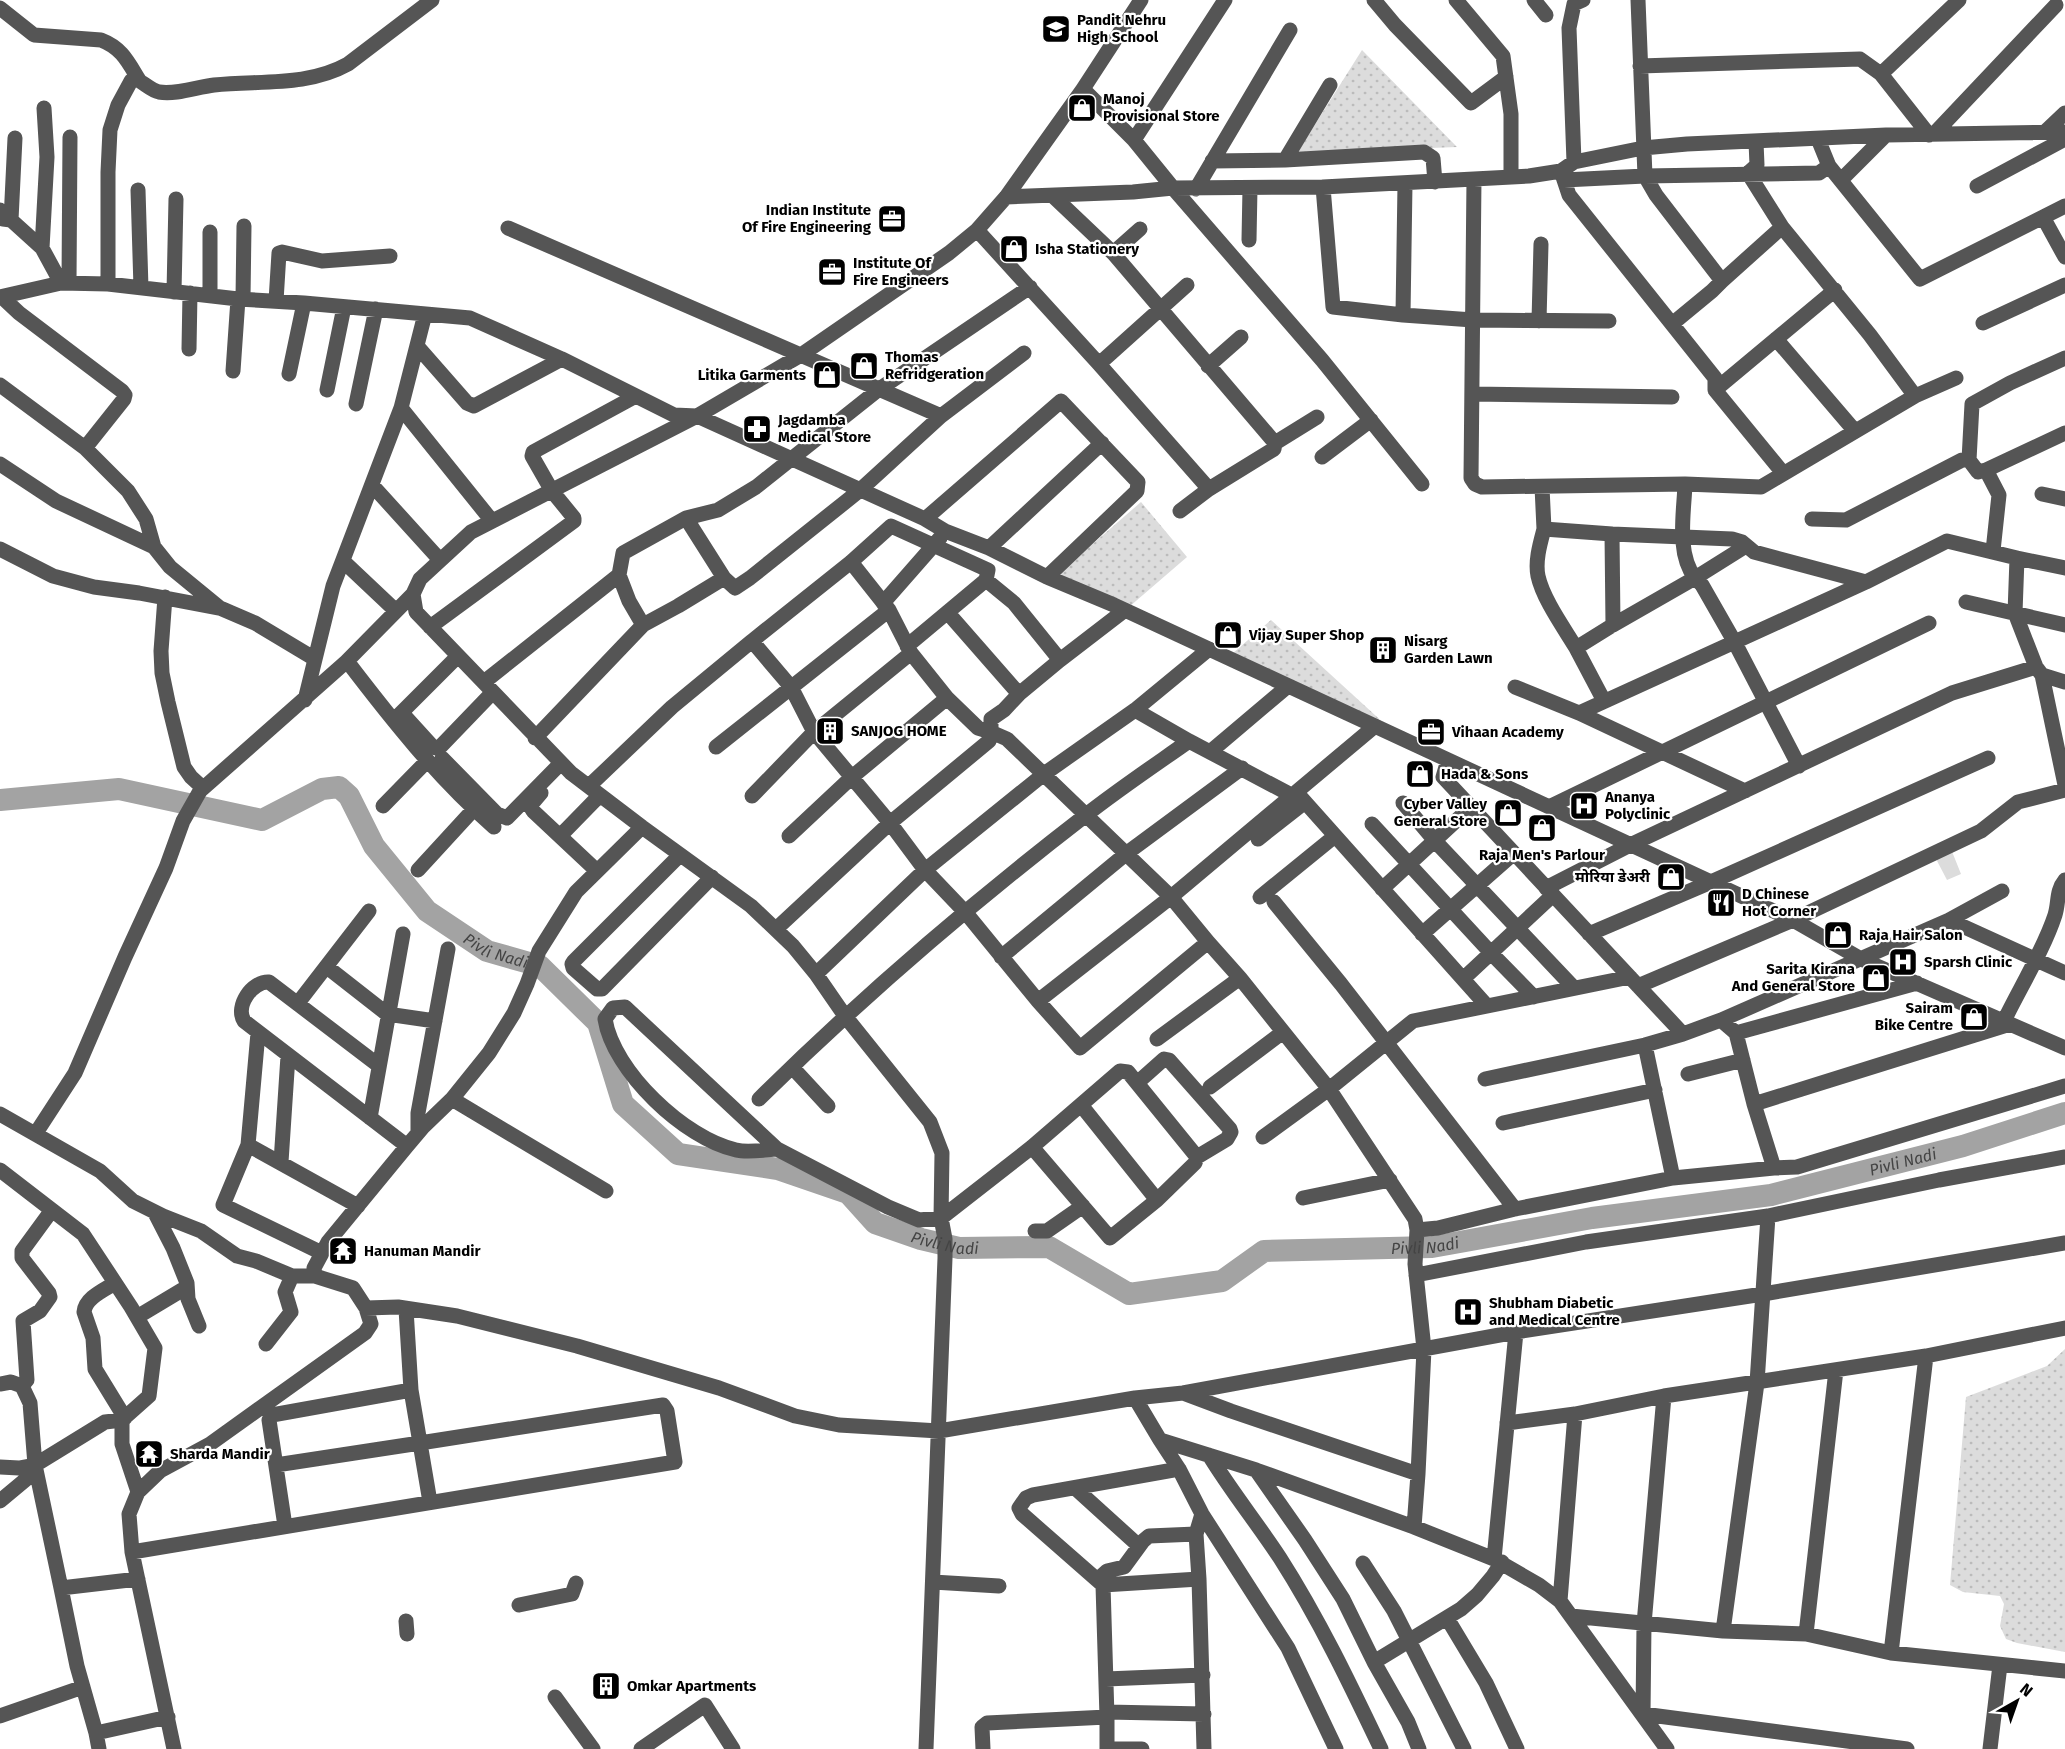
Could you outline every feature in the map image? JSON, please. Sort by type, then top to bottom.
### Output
[{"type":"street","points":[[0,8],[34,35],[101,40],[111,44],[122,52],[139,80],[151,89],[166,93],[214,85],[307,80],[337,70],[432,0]]},
{"type":"street","points":[[1134,140],[1225,0]]},
{"type":"street","points":[[1374,0],[1395,25],[1471,103],[1506,77]]},
{"type":"street","points":[[1456,0],[1503,56],[1511,114],[1511,177]]},
{"type":"street","points":[[1534,0],[1546,15]]},
{"type":"street","points":[[1575,162],[1569,28],[1574,4],[1583,0]]},
{"type":"street","points":[[1638,0],[1645,176],[1656,195],[1722,281]]},
{"type":"street","points":[[1881,74],[1959,0]]},
{"type":"street","points":[[36,1133],[75,1073],[124,957],[166,868],[183,821],[201,789],[347,661],[413,594],[420,579],[471,531],[697,416],[801,354],[949,253],[977,230],[1006,197],[1083,88],[1139,1]]},
{"type":"street","points":[[1932,135],[2058,5]]},
{"type":"street","points":[[1196,189],[1290,30]]},
{"type":"street","points":[[1640,66],[1860,58],[1881,74],[1932,135]]},
{"type":"street","points":[[108,284],[110,130],[118,105],[131,81],[139,80]]},
{"type":"street","points":[[1285,160],[1330,85]]},
{"type":"street","points":[[1083,88],[1134,140],[1322,360],[1422,484]]},
{"type":"street","points":[[42,248],[47,157],[44,108]]},
{"type":"street","points":[[2046,131],[2065,113]]},
{"type":"street","points":[[1562,175],[1575,162],[1643,148],[1687,144],[1886,135],[2065,132]]},
{"type":"street","points":[[1841,180],[1886,135]]},
{"type":"street","points":[[65,283],[70,137]]},
{"type":"street","points":[[15,138],[4,216],[42,248],[65,283]]},
{"type":"street","points":[[1818,139],[1829,166],[1920,279],[2065,206]]},
{"type":"street","points":[[1977,186],[2065,139]]},
{"type":"street","points":[[1748,173],[1757,165],[1756,142]]},
{"type":"street","points":[[1212,161],[1285,160],[1424,152],[1433,158],[1436,182]]},
{"type":"street","points":[[1006,197],[1133,192],[1173,188],[1405,184],[1562,175],[1819,173],[1829,166]]},
{"type":"street","points":[[1748,173],[1782,227],[1835,290],[1916,396]]},
{"type":"street","points":[[1562,175],[1569,195],[1715,378],[1715,390],[1775,479]]},
{"type":"street","points":[[1474,179],[1470,478],[1482,488],[1685,484],[1761,487],[1854,430],[1916,396],[1956,378]]},
{"type":"street","points":[[1403,315],[1405,184]]},
{"type":"street","points":[[1323,187],[1333,307],[1473,320],[1609,321]]},
{"type":"street","points":[[1249,240],[1250,188]]},
{"type":"street","points":[[138,190],[141,288]]},
{"type":"street","points":[[1053,196],[1113,253],[1275,443]]},
{"type":"street","points":[[174,292],[176,200]]},
{"type":"street","points":[[2043,217],[2065,257]]},
{"type":"street","points":[[233,371],[241,299],[244,226]]},
{"type":"street","points":[[1672,324],[1782,227]]},
{"type":"street","points":[[508,228],[940,416]]},
{"type":"street","points":[[1113,253],[1140,229]]},
{"type":"street","points":[[977,230],[1209,489]]},
{"type":"street","points":[[210,232],[210,296]]},
{"type":"street","points":[[1539,321],[1541,244]]},
{"type":"street","points":[[276,301],[278,256],[282,252],[322,261],[390,256]]},
{"type":"street","points":[[1,297],[65,283],[108,284],[241,299],[470,318],[562,359],[675,415],[697,416],[925,519],[945,531],[993,550],[1125,610],[1793,920],[1861,959],[2065,1048]]},
{"type":"street","points":[[1099,364],[1187,285]]},
{"type":"street","points":[[1983,324],[2065,285]]},
{"type":"street","points":[[397,717],[432,746],[436,748],[441,746],[470,718],[492,691],[618,575],[623,553],[686,518],[718,510],[756,487],[878,390],[1030,287]]},
{"type":"street","points":[[1715,390],[1835,290]]},
{"type":"street","points":[[189,349],[190,293]]},
{"type":"street","points":[[1,297],[19,314],[125,395],[85,448]]},
{"type":"street","points":[[289,374],[303,303]]},
{"type":"street","points":[[327,390],[344,307]]},
{"type":"street","points":[[356,404],[376,309]]},
{"type":"street","points":[[305,700],[333,586],[401,408],[425,314]]},
{"type":"street","points":[[1208,366],[1241,338]]},
{"type":"street","points":[[1776,339],[1854,430]]},
{"type":"street","points":[[417,346],[467,403],[474,406],[562,359]]},
{"type":"street","points":[[686,518],[724,578],[735,588],[859,491],[940,416],[1024,353]]},
{"type":"street","points":[[2065,358],[1972,404],[1969,459],[1978,472],[1986,471],[2065,433]]},
{"type":"street","points":[[0,385],[85,448],[128,491],[146,519],[154,547],[170,567],[220,608]]},
{"type":"street","points":[[1472,394],[1672,397]]},
{"type":"street","points":[[430,627],[572,523],[574,518],[552,491],[532,456],[533,452],[636,396]]},
{"type":"street","points":[[925,519],[1061,401],[1138,482],[1137,491],[1047,576]]},
{"type":"street","points":[[401,408],[492,521]]},
{"type":"street","points":[[1179,511],[1209,489],[1274,449],[1275,443],[1317,417]]},
{"type":"street","points":[[1322,457],[1371,420]]},
{"type":"street","points":[[752,796],[814,732],[909,649],[987,575],[993,550],[1102,443]]},
{"type":"street","points":[[1812,519],[1846,520],[1962,460],[1969,459]]},
{"type":"street","points":[[0,464],[56,501],[154,547]]},
{"type":"street","points":[[1986,471],[1999,495],[1993,551]]},
{"type":"street","points":[[1685,484],[1684,536],[1687,565],[1702,585],[1734,641],[1799,766]]},
{"type":"street","points":[[372,485],[440,560]]},
{"type":"street","points":[[1542,487],[1544,529],[1538,557],[1538,576],[1544,592],[1604,701]]},
{"type":"street","points":[[2042,494],[2064,498]]},
{"type":"street","points":[[560,836],[595,791],[672,707],[851,562],[891,526],[935,545],[987,575],[1014,603],[1060,660]]},
{"type":"street","points":[[1544,529],[1732,538],[1754,552],[1866,582]]},
{"type":"street","points":[[716,747],[886,606],[945,531]]},
{"type":"street","points":[[1612,534],[1613,625]]},
{"type":"street","points":[[1579,713],[1866,582],[1947,541],[2065,568]]},
{"type":"street","points":[[1576,648],[1746,546]]},
{"type":"street","points":[[0,549],[53,576],[94,587],[165,597],[220,608],[255,623],[315,659]]},
{"type":"street","points":[[1263,1137],[1329,1089],[1413,1021],[1574,988],[1634,982],[1793,920],[1981,831],[2018,802],[2065,787],[2039,671],[2015,613],[2017,558]]},
{"type":"street","points":[[343,561],[396,611]]},
{"type":"street","points":[[851,562],[886,606],[909,649],[947,698],[978,728],[1007,739],[1172,897],[1329,1089],[1415,1219],[1416,1270],[1424,1349],[1414,1527]]},
{"type":"street","points":[[618,575],[643,625]]},
{"type":"street","points":[[535,738],[643,625],[724,578]]},
{"type":"street","points":[[413,594],[416,612],[535,738],[564,765],[642,827],[752,906],[793,946],[816,974],[844,1016],[930,1122],[942,1153],[941,1218],[945,1239],[945,1258],[926,1749]]},
{"type":"street","points":[[165,597],[161,651],[162,673],[184,767],[201,789]]},
{"type":"street","points":[[1966,602],[2065,625]]},
{"type":"street","points":[[776,929],[890,823],[989,741],[991,719],[1004,711],[1019,694],[1060,660],[1125,610]]},
{"type":"street","points":[[948,613],[1019,694]]},
{"type":"street","points":[[1549,807],[1929,623]]},
{"type":"street","points":[[752,641],[791,687],[814,732],[890,823],[925,870],[966,913],[1080,1048],[1208,942]]},
{"type":"street","points":[[816,974],[925,870],[1044,774],[1135,710],[1209,649]]},
{"type":"street","points":[[397,717],[458,656]]},
{"type":"street","points":[[347,661],[474,809],[494,827]]},
{"type":"street","points":[[1463,979],[1517,929],[1550,891],[1630,845],[1952,693],[2039,671],[2065,682]]},
{"type":"street","points":[[1210,752],[1288,686]]},
{"type":"street","points":[[1515,687],[1579,713],[1745,791]]},
{"type":"street","points":[[383,806],[434,763],[492,691]]},
{"type":"street","points":[[789,836],[852,777],[947,698]]},
{"type":"street","points":[[1135,710],[1298,797],[1487,1006]]},
{"type":"street","points":[[1229,862],[1375,726]]},
{"type":"street","points":[[759,1099],[844,1016],[966,913],[1086,815],[1190,741]]},
{"type":"street","points":[[1589,934],[1988,758]]},
{"type":"street","points":[[1448,760],[1443,777],[1683,1034]]},
{"type":"street","points":[[434,763],[497,814],[507,818],[564,765]]},
{"type":"street","points":[[564,765],[530,806],[597,870]]},
{"type":"street","points":[[1001,957],[1127,853],[1242,768]]},
{"type":"street","points":[[1038,1001],[1298,797]]},
{"type":"street","points":[[1403,803],[1435,841],[1574,988]]},
{"type":"street","points":[[1382,889],[1471,807]]},
{"type":"street","points":[[418,870],[474,809]]},
{"type":"street","points":[[1372,824],[1534,997]]},
{"type":"street","points":[[315,1276],[314,1268],[328,1242],[418,1132],[452,1099],[489,1053],[514,1013],[539,951],[576,892],[642,827]]},
{"type":"street","points":[[1335,836],[1267,900],[1386,1044],[1515,1209]]},
{"type":"street","points":[[1422,934],[1514,853]]},
{"type":"street","points":[[680,855],[574,961],[573,968],[597,989],[602,989],[712,877]]},
{"type":"street","points":[[1754,1104],[2007,1022],[2055,914],[2060,889]]},
{"type":"street","points":[[1485,1079],[1646,1045],[1683,1034],[1949,920],[2002,891]]},
{"type":"street","points":[[298,1003],[369,911]]},
{"type":"street","points":[[1949,920],[2065,973]]},
{"type":"street","points":[[370,1118],[403,934]]},
{"type":"street","points":[[418,1132],[418,1113],[448,949]]},
{"type":"street","points":[[327,967],[387,1014],[435,1021]]},
{"type":"street","points":[[1157,1039],[1240,978]]},
{"type":"street","points":[[378,1065],[269,982],[264,981],[248,994],[241,1011],[244,1021],[407,1146]]},
{"type":"street","points":[[1736,1033],[1917,983]]},
{"type":"street","points":[[777,1149],[738,1151],[710,1142],[654,1101],[629,1070],[607,1034],[605,1019],[613,1008],[625,1007],[777,1149],[888,1207],[919,1220],[941,1218],[1032,1147],[1120,1071],[1128,1072],[1197,1157]]},
{"type":"street","points":[[1720,1020],[1736,1033],[1754,1104],[1774,1168]]},
{"type":"street","points":[[1210,1087],[1283,1032]]},
{"type":"street","points":[[258,1033],[248,1145],[224,1205],[322,1252]]},
{"type":"street","points":[[1646,1045],[1673,1178]]},
{"type":"street","points":[[281,1161],[288,1056]]},
{"type":"street","points":[[1032,1147],[1110,1238],[1157,1200],[1195,1163],[1197,1157],[1227,1139],[1231,1132],[1169,1060],[1164,1059],[1137,1083]]},
{"type":"street","points":[[1688,1074],[1743,1060]]},
{"type":"street","points":[[792,1067],[828,1106]]},
{"type":"street","points":[[1416,1236],[1438,1228],[1515,1209],[1673,1178],[1797,1167],[2065,1086]]},
{"type":"street","points":[[1503,1123],[1655,1090]]},
{"type":"street","points":[[452,1099],[606,1191]]},
{"type":"street","points":[[1081,1105],[1157,1200]]},
{"type":"street","points":[[0,1114],[100,1171],[133,1201],[201,1231],[237,1257],[256,1261],[292,1276],[315,1276],[353,1288],[366,1308],[371,1324],[365,1333],[210,1444],[160,1471],[138,1492],[129,1514],[132,1552],[174,1749]]},
{"type":"street","points":[[248,1145],[281,1161],[358,1206]]},
{"type":"street","points":[[1416,1270],[1586,1242],[1768,1216],[1939,1180],[2065,1157]]},
{"type":"street","points":[[0,1501],[36,1468],[105,1422],[124,1419],[149,1396],[155,1348],[83,1234],[2,1177]]},
{"type":"street","points":[[1303,1198],[1390,1180]]},
{"type":"street","points":[[1035,1231],[1047,1231],[1083,1206]]},
{"type":"street","points":[[22,1386],[27,1380],[23,1321],[40,1311],[50,1297],[22,1258],[22,1251],[52,1210]]},
{"type":"street","points":[[155,1212],[173,1248],[187,1287],[188,1299],[199,1326]]},
{"type":"street","points":[[1723,1631],[1757,1383],[1768,1216]]},
{"type":"street","points":[[366,1308],[406,1308],[457,1316],[577,1346],[719,1388],[795,1416],[839,1425],[939,1431],[1135,1398],[1183,1393],[1516,1332],[1763,1294],[2065,1243]]},
{"type":"street","points":[[266,1344],[291,1312],[285,1293],[292,1276]]},
{"type":"street","points":[[115,1283],[88,1302],[84,1312],[93,1338],[95,1369],[124,1419],[122,1444],[138,1492]]},
{"type":"street","points":[[137,1317],[187,1287]]},
{"type":"street","points":[[406,1308],[411,1390],[430,1502]]},
{"type":"street","points":[[1507,1423],[1575,1414],[1664,1396],[1926,1356],[2065,1328]]},
{"type":"street","points":[[1374,1662],[1447,1618],[1476,1594],[1493,1576],[1498,1560],[1507,1423],[1516,1332]]},
{"type":"street","points":[[1891,1653],[1926,1356]]},
{"type":"street","points":[[1806,1634],[1836,1370]]},
{"type":"street","points":[[0,1384],[11,1382],[22,1386],[30,1403],[36,1468],[83,1687],[99,1749]]},
{"type":"street","points":[[285,1526],[269,1420],[272,1414],[411,1390]]},
{"type":"street","points":[[1183,1393],[1232,1412],[1418,1474]]},
{"type":"street","points":[[1643,1714],[1644,1624],[1664,1396]]},
{"type":"street","points":[[1135,1398],[1179,1469],[1202,1514],[1288,1648],[1336,1749]]},
{"type":"street","points":[[132,1552],[675,1462],[667,1411],[663,1405],[276,1465]]},
{"type":"street","points":[[1560,1601],[1575,1414]]},
{"type":"street","points":[[1160,1440],[1256,1470],[1498,1560],[1560,1601],[1667,1749]]},
{"type":"street","points":[[1209,1455],[1224,1480],[1280,1558],[1335,1652],[1381,1749]]},
{"type":"street","points":[[0,1467],[36,1468]]},
{"type":"street","points":[[1179,1469],[1033,1495],[1022,1502],[1019,1508],[1022,1514],[1100,1583],[1198,1579]]},
{"type":"street","points":[[1256,1470],[1343,1599],[1374,1662],[1408,1722],[1419,1749]]},
{"type":"street","points":[[1076,1488],[1139,1546]]},
{"type":"street","points":[[1202,1514],[1196,1534],[1204,1749]]},
{"type":"street","points":[[1142,1749],[1107,1749],[1106,1679],[1100,1583],[1107,1571],[1124,1567],[1149,1536],[1196,1534]]},
{"type":"street","points":[[1363,1563],[1394,1611],[1464,1749]]},
{"type":"street","points":[[61,1588],[138,1579]]},
{"type":"street","points":[[933,1582],[999,1586]]},
{"type":"street","points":[[519,1605],[572,1594],[576,1583]]},
{"type":"street","points":[[1571,1616],[1723,1631],[1806,1634],[1891,1653],[2065,1671]]},
{"type":"street","points":[[1447,1618],[1486,1683],[1516,1749]]},
{"type":"street","points":[[1990,1749],[2000,1665]]},
{"type":"street","points":[[1106,1679],[1203,1675]]},
{"type":"street","points":[[0,1716],[83,1687]]},
{"type":"street","points":[[555,1697],[593,1749]]},
{"type":"street","points":[[640,1749],[705,1706],[734,1749]]},
{"type":"street","points":[[983,1749],[982,1727],[987,1723],[1107,1714],[1204,1714]]},
{"type":"street","points":[[1643,1714],[1907,1749]]},
{"type":"street","points":[[96,1733],[168,1717]]},
{"type":"shaded area","points":[[1362,50],[1457,147],[1297,153]]},
{"type":"shaded area","points":[[1141,502],[1187,557],[1129,607],[1057,575]]},
{"type":"shaded area","points":[[1271,620],[1388,727],[1232,654]]},
{"type":"shaded area","points":[[1951,849],[1961,874],[1947,880],[1935,857]]},
{"type":"shaded area","points":[[2065,1349],[2065,1652],[2006,1639],[2000,1626],[2004,1604],[2000,1596],[1963,1592],[1950,1585],[1966,1397],[2047,1366]]},
{"type":"waterway","name":"Pivli Nadi","points":[[0,800],[119,789],[262,820],[322,789],[339,787],[349,796],[374,846],[427,911],[487,951],[540,966],[598,1023],[623,1104],[678,1154],[778,1169],[848,1193],[875,1223],[921,1239],[959,1248],[1049,1247],[1129,1294],[1222,1281],[1264,1251],[1432,1247],[1592,1218],[1771,1195],[1963,1146],[2065,1113]]},
{"type":"place","name":"Pandit Nehru High School","points":[[1056,29]]},
{"type":"place","name":"Manoj Provisional Store","points":[[1082,108]]},
{"type":"place","name":"Indian Institute Of Fire Engineering","points":[[892,219]]},
{"type":"place","name":"Isha Stationery","points":[[1014,249]]},
{"type":"place","name":"Institute Of Fire Engineers","points":[[832,272]]},
{"type":"place","name":"Thomas Refridgeration","points":[[864,366]]},
{"type":"place","name":"Litika Garments","points":[[827,375]]},
{"type":"place","name":"Jagdamba Medical Store","points":[[757,429]]},
{"type":"place","name":"Vijay Super Shop","points":[[1228,635]]},
{"type":"place","name":"Nisarg Garden Lawn","points":[[1383,650]]},
{"type":"place","name":"SANJOG HOME","points":[[830,731]]},
{"type":"place","name":"Vihaan Academy","points":[[1431,732]]},
{"type":"place","name":"Hada & Sons","points":[[1420,774]]},
{"type":"place","name":"Ananya Polyclinic","points":[[1584,806]]},
{"type":"place","name":"Cyber Valley General Store","points":[[1508,813]]},
{"type":"place","name":"Raja Men's Parlour","points":[[1542,828]]},
{"type":"place","name":"मोरिया डेअरी","points":[[1671,877]]},
{"type":"place","name":"D Chinese Hot Corner","points":[[1721,903]]},
{"type":"place","name":"Raja Hair Salon","points":[[1838,935]]},
{"type":"place","name":"Sparsh Clinic","points":[[1903,962]]},
{"type":"place","name":"Sarita Kirana And General Store","points":[[1876,978]]},
{"type":"place","name":"Sairam Bike Centre","points":[[1974,1017]]},
{"type":"place","name":"Hanuman Mandir","points":[[343,1251]]},
{"type":"place","name":"Shubham Diabetic and Medical Centre","points":[[1468,1312]]},
{"type":"place","name":"Sharda Mandir","points":[[149,1454]]},
{"type":"place","name":"Omkar Apartments","points":[[606,1686]]}]
